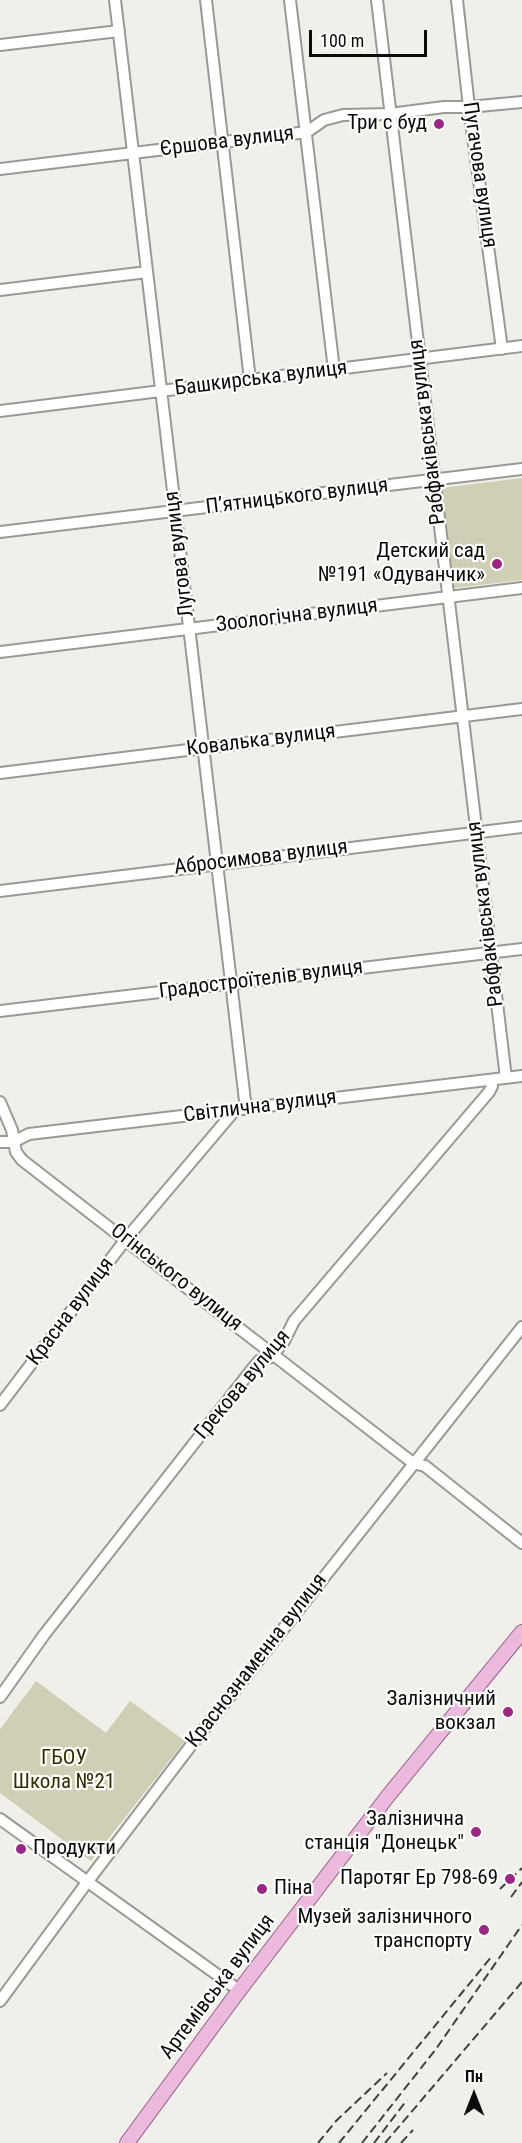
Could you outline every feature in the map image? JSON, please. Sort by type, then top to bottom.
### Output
[{"type":"main road","name":"Артемівська вулиця","points":[[127,2143],[388,1796],[522,1632]]},
{"type":"street","name":"Лугова вулиця","points":[[115,0],[231,984],[240,1110]]},
{"type":"street","points":[[206,0],[250,380]]},
{"type":"street","points":[[290,0],[334,370]]},
{"type":"street","name":"Рабфаківська вулиця","points":[[377,0],[506,1078]]},
{"type":"street","name":"Пугачова вулиця","points":[[457,0],[502,349]]},
{"type":"street","points":[[0,45],[119,31]]},
{"type":"street","name":"Єршова вулиця","points":[[0,169],[307,132],[324,120],[344,115],[390,114],[444,107],[522,102]]},
{"type":"street","points":[[0,290],[147,272]]},
{"type":"street","name":"Башкирська вулиця","points":[[0,411],[522,346]]},
{"type":"street","name":"П’ятницького вулиця","points":[[0,532],[522,469]]},
{"type":"street","name":"Зоологічна вулиця","points":[[0,652],[522,588]]},
{"type":"street","name":"Ковалька вулиця","points":[[0,773],[522,709]]},
{"type":"street","name":"Абросимова вулиця","points":[[0,891],[522,827]]},
{"type":"street","name":"Градостроїтелiв вулиця","points":[[0,1011],[522,949]]},
{"type":"street","name":"Світлична вулиця","points":[[0,1142],[13,1142],[29,1134],[522,1076]]},
{"type":"street","name":"Грекова вулиця","points":[[0,1697],[44,1635],[252,1368],[259,1361],[272,1357],[294,1322],[489,1092],[492,1080]]},
{"type":"street","name":"Огінського вулиця","points":[[0,1102],[12,1130],[13,1142],[22,1160],[414,1463],[425,1466],[522,1542]]},
{"type":"street","name":"Красна вулиця","points":[[0,1405],[126,1239],[240,1110]]},
{"type":"street","name":"Краснознаменна вулиця","points":[[0,2001],[189,1748],[522,1327]]},
{"type":"street","points":[[0,1819],[240,1991]]},
{"type":"green space","points":[[522,478],[522,580],[454,588],[441,488]]},
{"type":"green space","name":"ГБОУ Школа №21","points":[[36,1681],[106,1733],[130,1701],[185,1741],[91,1861],[0,1793],[0,1729]]},
{"type":"railway","points":[[500,1889],[522,1868]]},
{"type":"railway","points":[[511,1897],[522,1882]]},
{"type":"railway","points":[[362,2143],[436,2049],[522,1925]]},
{"type":"railway","points":[[339,2143],[492,1956]]},
{"type":"railway","points":[[385,2143],[522,1982]]},
{"type":"railway","points":[[318,2143],[336,2121],[387,2073]]},
{"type":"railway","points":[[374,2143],[407,2100]]},
{"type":"railway","points":[[401,2143],[413,2130]]},
{"type":"place","name":"Три с буд","points":[[439,124]]},
{"type":"place","name":"Детский сад №191 «Одуванчик»","points":[[497,564]]},
{"type":"place","name":"Залізничний вокзал","points":[[508,1712]]},
{"type":"place","name":"Залізнична станція \"Донецьк\"","points":[[476,1832]]},
{"type":"place","name":"Продукти","points":[[21,1849]]},
{"type":"place","name":"Паротяг Ер 798-69","points":[[510,1879]]},
{"type":"place","name":"Піна","points":[[262,1889]]},
{"type":"place","name":"Музей залізничного транспорту","points":[[484,1930]]}]
